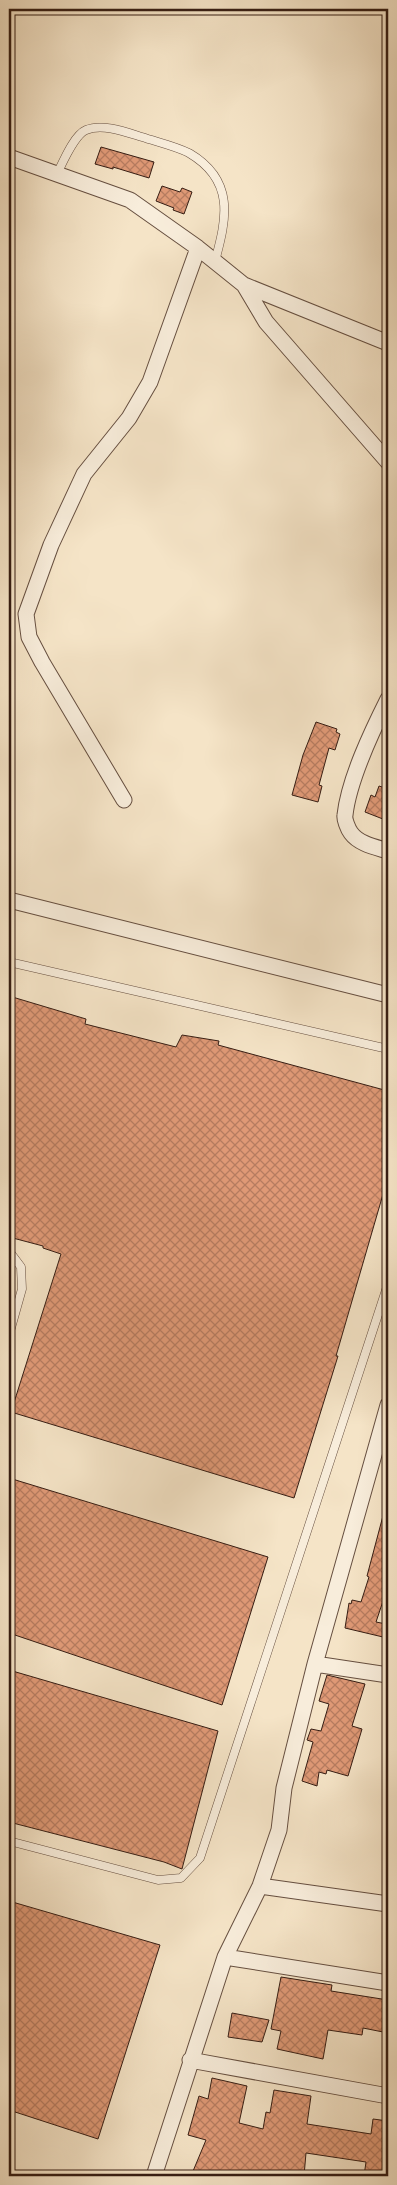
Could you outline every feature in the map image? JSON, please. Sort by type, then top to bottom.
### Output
[{"type":"street","points":[[9,157],[130,200],[198,248],[244,285],[388,343]]},
{"type":"street","points":[[124,800],[42,662],[29,637],[26,614],[51,545],[84,474],[129,418],[150,382],[198,248]]},
{"type":"street","points":[[244,285],[266,322],[388,462]]},
{"type":"street","points":[[388,699],[375,726],[351,788],[344,817],[351,833],[366,845],[388,851]]},
{"type":"street","points":[[9,900],[388,995]]},
{"type":"street","points":[[154,2176],[190,2060],[225,1957],[260,1886],[279,1830],[284,1788],[315,1664],[388,1405]]},
{"type":"street","points":[[315,1664],[388,1673]]},
{"type":"street","points":[[260,1886],[388,1904]]},
{"type":"street","points":[[225,1957],[388,1983]]},
{"type":"street","points":[[190,2060],[388,2096]]},
{"type":"lane","points":[[56,174],[77,138],[84,131],[93,128],[102,127],[139,136],[188,153],[212,173],[223,194],[225,226],[215,261]]},
{"type":"lane","points":[[9,962],[388,1049]]},
{"type":"lane","points":[[9,1251],[21,1267],[22,1289],[9,1335]]},
{"type":"lane","points":[[9,1841],[158,1880],[182,1878],[200,1858],[388,1284]]},
{"type":"building","points":[[101,147],[154,162],[149,178],[113,167],[113,169],[95,164]]},
{"type":"building","points":[[162,186],[180,192],[182,188],[192,192],[184,214],[156,201]]},
{"type":"building","points":[[316,722],[337,729],[336,732],[340,734],[335,750],[329,748],[319,785],[322,786],[318,802],[292,795],[303,755]]},
{"type":"building","points":[[379,786],[388,789],[388,821],[365,812],[371,795],[375,797]]},
{"type":"building","points":[[9,996],[86,1019],[85,1024],[176,1047],[182,1035],[219,1041],[218,1045],[388,1091],[388,1177],[336,1356],[338,1356],[294,1498],[11,1412],[61,1254],[43,1248],[43,1246],[9,1237]]},
{"type":"building","points":[[9,1478],[268,1557],[222,1705],[9,1633]]},
{"type":"building","points":[[384,1512],[388,1513],[388,1586],[376,1622],[386,1624],[383,1637],[345,1628],[349,1603],[351,1604],[352,1600],[361,1602],[369,1577],[367,1576]]},
{"type":"building","points":[[9,1670],[218,1731],[182,1869],[164,1862],[9,1822]]},
{"type":"building","points":[[327,1675],[365,1684],[352,1726],[362,1729],[348,1776],[327,1770],[326,1774],[319,1772],[317,1786],[302,1781],[313,1742],[307,1740],[311,1729],[321,1731],[329,1704],[319,1701]]},
{"type":"building","points":[[9,1901],[160,1945],[98,2139],[9,2110]]},
{"type":"building","points":[[281,1977],[332,1985],[331,1991],[388,2000],[388,2033],[363,2028],[362,2035],[328,2030],[323,2059],[277,2049],[281,2031],[271,2029]]},
{"type":"building","points":[[232,2013],[269,2020],[262,2042],[228,2037]]},
{"type":"building","points":[[212,2078],[247,2086],[239,2123],[263,2129],[266,2112],[270,2113],[274,2090],[311,2096],[307,2124],[371,2134],[373,2119],[388,2121],[388,2176],[364,2176],[366,2162],[306,2153],[304,2176],[269,2173],[268,2176],[191,2176],[206,2140],[188,2135],[199,2096],[208,2099]]}]
